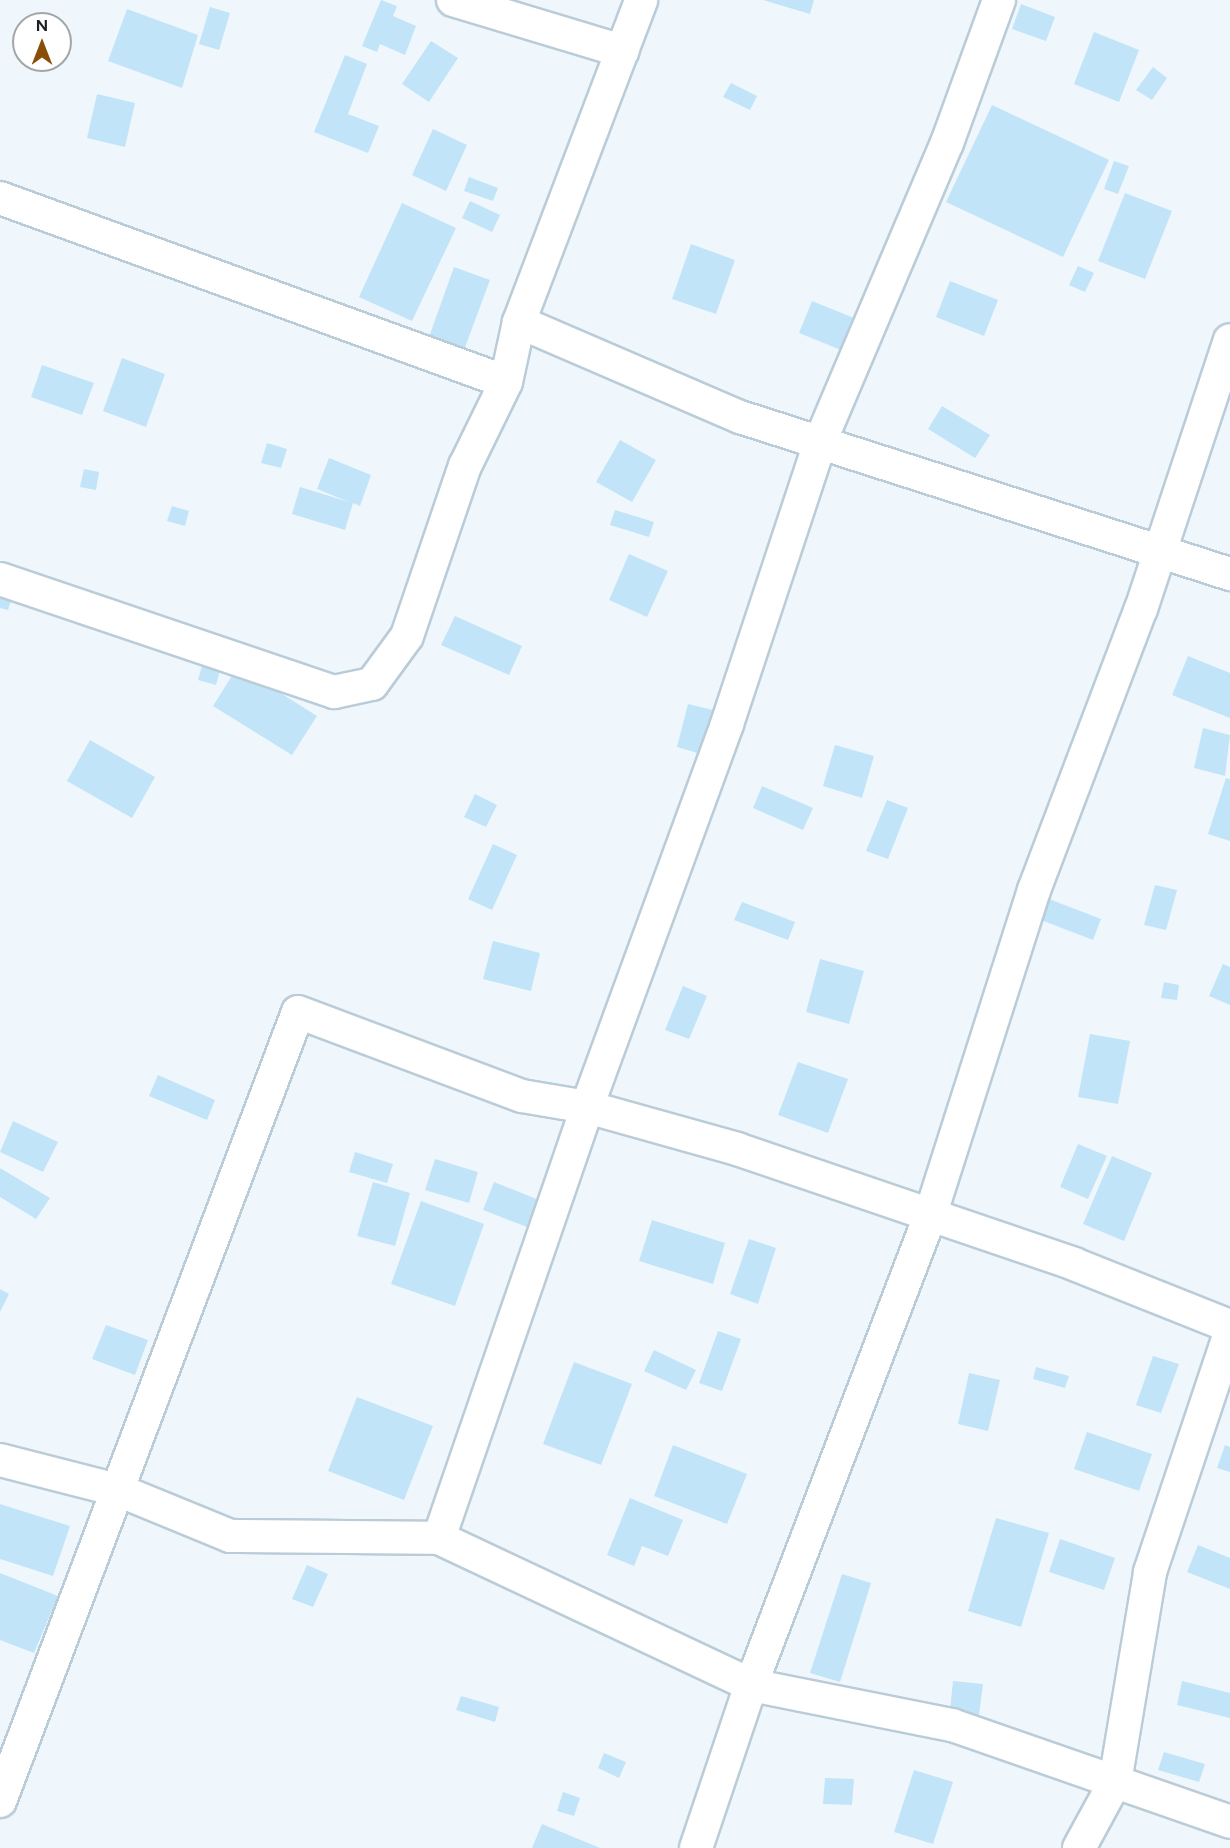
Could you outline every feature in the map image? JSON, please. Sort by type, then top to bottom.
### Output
[{"type":"street","points":[[453,0],[622,51]]},
{"type":"street","points":[[0,579],[334,692],[372,684],[407,636],[465,466],[506,382],[519,322],[641,0]]},
{"type":"street","points":[[439,1538],[587,1107],[727,724],[820,441],[947,143],[999,0]]},
{"type":"street","points":[[0,198],[506,382]]},
{"type":"street","points":[[519,322],[740,417],[1230,574]]},
{"type":"street","points":[[696,1848],[752,1685],[930,1216],[1034,890],[1160,551],[1230,340]]},
{"type":"street","points":[[0,1801],[298,1012],[522,1096],[587,1107],[737,1149],[1074,1264],[1230,1326]]},
{"type":"street","points":[[1079,1848],[1115,1782],[1150,1572],[1230,1333]]},
{"type":"street","points":[[0,1460],[118,1490],[230,1536],[439,1538],[752,1685],[952,1725],[1230,1822]]},
{"type":"building","points":[[381,0],[397,6],[393,16],[416,26],[405,55],[380,44],[377,52],[362,46]]},
{"type":"building","points":[[763,0],[814,0],[810,14]]},
{"type":"building","points":[[1021,4],[1055,17],[1046,41],[1012,29]]},
{"type":"building","points":[[210,7],[230,13],[219,50],[199,44]]},
{"type":"building","points":[[127,9],[198,35],[182,88],[108,61]]},
{"type":"building","points":[[1094,32],[1139,50],[1119,102],[1074,84]]},
{"type":"building","points":[[431,41],[458,58],[429,102],[402,84]]},
{"type":"building","points":[[345,55],[367,64],[348,114],[379,126],[368,153],[314,132]]},
{"type":"building","points":[[1153,67],[1167,78],[1152,100],[1136,90]]},
{"type":"building","points":[[731,83],[757,96],[750,110],[723,97]]},
{"type":"building","points":[[97,94],[135,103],[125,147],[87,138]]},
{"type":"building","points":[[992,105],[1109,160],[1063,257],[946,202]]},
{"type":"building","points":[[433,129],[467,145],[446,191],[412,175]]},
{"type":"building","points":[[1114,161],[1129,166],[1118,194],[1104,189]]},
{"type":"building","points":[[469,177],[498,188],[493,201],[464,191]]},
{"type":"building","points":[[1125,193],[1172,211],[1145,279],[1098,261]]},
{"type":"building","points":[[470,201],[500,215],[492,232],[462,218]]},
{"type":"building","points":[[402,203],[456,228],[412,321],[359,297]]},
{"type":"building","points":[[691,244],[735,260],[716,314],[672,299]]},
{"type":"building","points":[[1078,266],[1094,273],[1085,292],[1069,285]]},
{"type":"building","points":[[454,267],[490,280],[464,350],[429,337]]},
{"type":"building","points":[[950,281],[998,300],[984,336],[936,317]]},
{"type":"building","points":[[812,301],[854,318],[841,350],[799,333]]},
{"type":"building","points":[[122,358],[165,374],[146,427],[103,411]]},
{"type":"building","points":[[42,365],[94,383],[82,415],[31,397]]},
{"type":"building","points":[[942,406],[990,435],[975,458],[928,429]]},
{"type":"building","points":[[620,440],[656,460],[632,502],[596,482]]},
{"type":"building","points":[[267,443],[287,449],[281,468],[261,463]]},
{"type":"building","points":[[329,458],[371,475],[360,506],[353,503],[345,530],[292,514],[300,487],[349,502],[317,489]]},
{"type":"building","points":[[84,469],[99,472],[96,490],[80,487]]},
{"type":"building","points":[[172,506],[189,511],[185,526],[167,521]]},
{"type":"building","points":[[615,510],[654,522],[649,537],[610,525]]},
{"type":"building","points":[[629,554],[668,571],[647,617],[609,600]]},
{"type":"building","points":[[0,590],[13,594],[8,610],[0,608]]},
{"type":"building","points":[[455,616],[522,646],[509,675],[441,645]]},
{"type":"building","points":[[1188,656],[1230,673],[1230,718],[1172,695]]},
{"type":"building","points":[[203,662],[221,667],[216,685],[198,680]]},
{"type":"building","points":[[238,666],[317,716],[292,755],[213,706]]},
{"type":"building","points":[[688,704],[713,710],[701,754],[677,747]]},
{"type":"building","points":[[1203,728],[1230,735],[1225,776],[1194,768]]},
{"type":"building","points":[[90,740],[155,777],[132,818],[67,781]]},
{"type":"building","points":[[835,745],[874,756],[862,798],[823,786]]},
{"type":"building","points":[[1226,778],[1230,779],[1230,841],[1208,834]]},
{"type":"building","points":[[762,786],[813,808],[803,830],[753,808]]},
{"type":"building","points":[[475,794],[497,805],[486,827],[464,817]]},
{"type":"building","points":[[887,800],[908,808],[888,859],[866,851]]},
{"type":"building","points":[[493,844],[517,855],[492,910],[468,899]]},
{"type":"building","points":[[1155,885],[1177,890],[1166,930],[1144,925]]},
{"type":"building","points":[[1049,899],[1101,919],[1093,940],[1041,920]]},
{"type":"building","points":[[742,902],[795,922],[788,940],[734,920]]},
{"type":"building","points":[[493,941],[540,953],[531,991],[483,979]]},
{"type":"building","points":[[820,959],[864,971],[849,1024],[806,1012]]},
{"type":"building","points":[[1223,964],[1230,967],[1230,1005],[1209,996]]},
{"type":"building","points":[[1164,982],[1179,985],[1177,1000],[1161,998]]},
{"type":"building","points":[[683,986],[707,996],[689,1039],[665,1030]]},
{"type":"building","points":[[1090,1034],[1130,1041],[1118,1104],[1078,1097]]},
{"type":"building","points":[[798,1062],[848,1079],[828,1133],[778,1115]]},
{"type":"building","points":[[158,1075],[215,1100],[207,1120],[149,1096]]},
{"type":"building","points":[[13,1121],[58,1142],[43,1172],[0,1152]]},
{"type":"building","points":[[1078,1144],[1107,1156],[1088,1199],[1060,1187]]},
{"type":"building","points":[[355,1152],[393,1164],[387,1183],[349,1172]]},
{"type":"building","points":[[1112,1156],[1152,1173],[1124,1241],[1083,1224]]},
{"type":"building","points":[[435,1159],[478,1172],[469,1203],[425,1190]]},
{"type":"building","points":[[0,1168],[50,1198],[36,1219],[0,1197]]},
{"type":"building","points":[[373,1182],[410,1193],[395,1246],[357,1236]]},
{"type":"building","points":[[494,1182],[539,1200],[527,1227],[483,1210]]},
{"type":"building","points":[[421,1201],[484,1224],[455,1306],[391,1284]]},
{"type":"building","points":[[652,1220],[725,1243],[713,1284],[639,1261]]},
{"type":"building","points":[[749,1239],[776,1248],[758,1304],[730,1294]]},
{"type":"building","points":[[0,1289],[9,1294],[0,1312]]},
{"type":"building","points":[[106,1325],[148,1340],[135,1375],[92,1359]]},
{"type":"building","points":[[718,1331],[741,1339],[722,1391],[699,1383]]},
{"type":"building","points":[[654,1350],[696,1370],[686,1390],[644,1371]]},
{"type":"building","points":[[1153,1356],[1179,1364],[1161,1413],[1136,1405]]},
{"type":"building","points":[[574,1362],[632,1384],[601,1465],[543,1444]]},
{"type":"building","points":[[1036,1367],[1069,1376],[1065,1388],[1033,1379]]},
{"type":"building","points":[[969,1373],[1000,1380],[988,1431],[958,1424]]},
{"type":"building","points":[[357,1397],[433,1426],[404,1500],[328,1471]]},
{"type":"building","points":[[1087,1432],[1152,1454],[1139,1491],[1074,1469]]},
{"type":"building","points":[[673,1445],[747,1474],[727,1524],[654,1496]]},
{"type":"building","points":[[1225,1445],[1230,1447],[1230,1472],[1217,1468]]},
{"type":"building","points":[[630,1498],[683,1520],[668,1556],[642,1546],[634,1566],[607,1555]]},
{"type":"building","points":[[0,1504],[70,1526],[53,1576],[0,1559]]},
{"type":"building","points":[[996,1518],[1049,1533],[1021,1627],[968,1611]]},
{"type":"building","points":[[1060,1539],[1115,1558],[1104,1590],[1049,1572]]},
{"type":"building","points":[[1198,1545],[1230,1558],[1230,1589],[1187,1572]]},
{"type":"building","points":[[307,1565],[328,1574],[313,1607],[292,1599]]},
{"type":"building","points":[[0,1573],[58,1596],[34,1653],[0,1640]]},
{"type":"building","points":[[842,1574],[871,1583],[840,1682],[810,1673]]},
{"type":"building","points":[[953,1681],[983,1684],[978,1723],[949,1720]]},
{"type":"building","points":[[1182,1681],[1230,1693],[1230,1718],[1177,1705]]},
{"type":"building","points":[[461,1696],[499,1707],[495,1722],[456,1710]]},
{"type":"building","points":[[1164,1752],[1205,1764],[1199,1782],[1158,1770]]},
{"type":"building","points":[[604,1753],[626,1762],[619,1778],[598,1768]]},
{"type":"building","points":[[914,1770],[953,1782],[933,1844],[894,1832]]},
{"type":"building","points":[[825,1778],[854,1779],[852,1805],[823,1804]]},
{"type":"building","points":[[563,1792],[580,1798],[574,1816],[557,1811]]},
{"type":"building","points":[[542,1824],[600,1848],[532,1848]]}]
